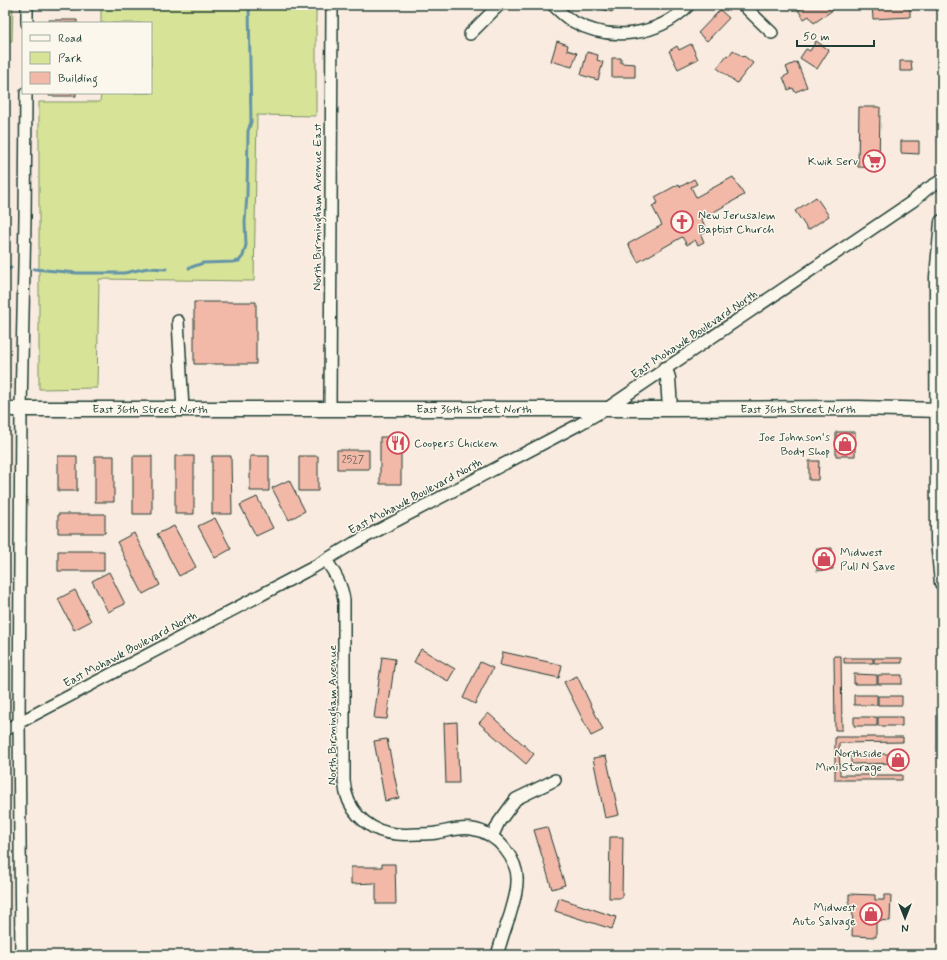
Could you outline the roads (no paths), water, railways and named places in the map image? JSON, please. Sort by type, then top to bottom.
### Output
[{"type":"main road","points":[[942,222],[937,277],[940,410],[938,541],[942,583]]},
{"type":"main road","points":[[665,369],[668,378],[670,409]]},
{"type":"main road","name":"East 36th Street North","points":[[5,409],[857,408],[940,410]]},
{"type":"street","points":[[26,22],[27,5]]},
{"type":"street","name":"North Birmingham Avenue East","points":[[330,408],[332,5]]},
{"type":"street","points":[[470,34],[499,5]]},
{"type":"street","points":[[553,5],[572,21],[591,30],[616,34],[629,34],[647,31],[658,27],[671,20],[689,5]]},
{"type":"street","points":[[743,5],[772,33]]},
{"type":"street","points":[[21,955],[19,722],[21,409],[26,94]]},
{"type":"street","name":"East Mohawk Boulevard North","points":[[5,730],[326,560],[354,543],[606,409],[942,180]]},
{"type":"street","points":[[178,321],[183,408]]},
{"type":"street","name":"North Birmingham Avenue","points":[[326,560],[339,580],[344,600],[344,781],[350,802],[362,819],[371,827],[383,832],[396,834],[434,833],[463,828],[472,829],[492,837],[503,847],[514,862],[517,873],[517,883],[516,895],[497,955]]},
{"type":"street","points":[[492,837],[499,822],[516,799],[555,780]]},
{"type":"waterway","points":[[189,268],[203,263],[239,261],[243,256],[246,245],[245,222],[248,131],[251,122],[249,5]]},
{"type":"waterway","points":[[5,270],[11,268]]},
{"type":"waterway","points":[[34,269],[77,273],[124,273],[148,268],[166,269]]},
{"type":"place","name":"Kwik Serv","points":[[874,161]]},
{"type":"place","name":"New Jerusalem Baptist Church","points":[[682,222]]},
{"type":"place","name":"Coopers Chicken","points":[[398,443]]},
{"type":"place","name":"Joe Johnson's Body Shop","points":[[845,444]]},
{"type":"place","name":"Midwest Pull N Save","points":[[824,559]]},
{"type":"place","name":"Northside Mini Storage","points":[[898,760]]},
{"type":"place","name":"Midwest Auto Salvage","points":[[871,914]]}]
